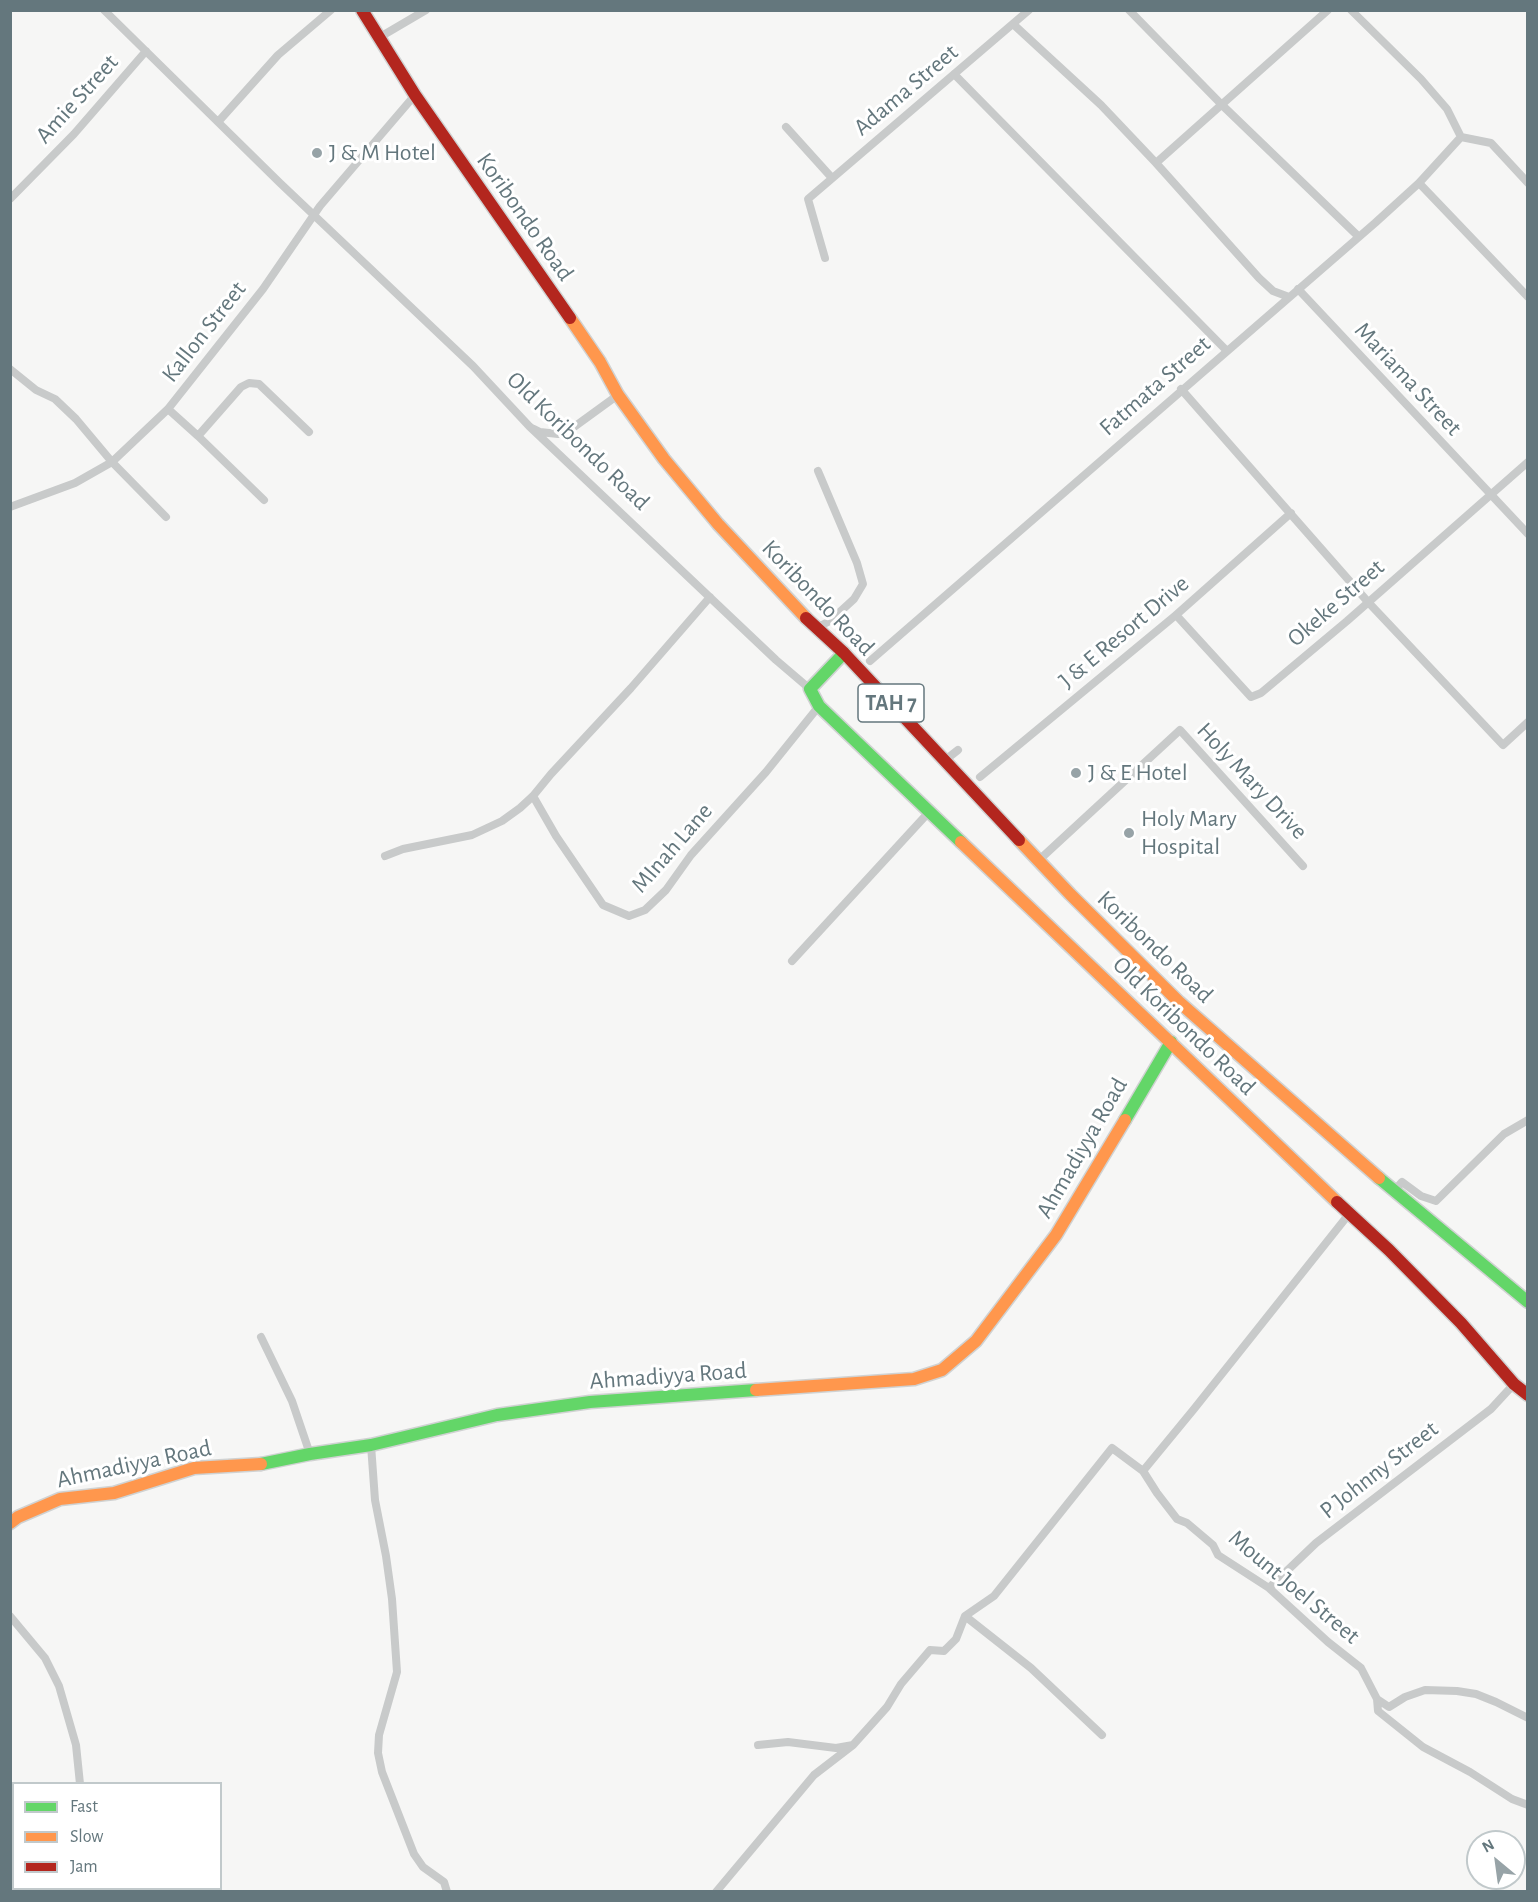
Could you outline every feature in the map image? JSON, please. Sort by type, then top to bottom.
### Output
[{"type":"main road","name":"Koribondo Road","points":[[362,10],[415,95],[600,362],[618,395],[664,459],[718,524],[816,628],[844,653],[1038,861],[1179,1002],[1394,1191],[1527,1302]]},
{"type":"main road","points":[[810,689],[844,653]]},
{"type":"main road","name":"Old Koribondo Road","points":[[810,689],[819,706],[1389,1250],[1461,1323],[1514,1384],[1527,1395]]},
{"type":"main road","name":"Ahmadiyya Road","points":[[10,1523],[18,1517],[60,1499],[114,1493],[194,1468],[266,1464],[310,1454],[370,1445],[497,1415],[590,1402],[914,1379],[942,1370],[976,1341],[1056,1235],[1170,1042]]},
{"type":"street","name":"Old Koribondo Road","points":[[104,10],[317,219],[473,366],[529,426],[776,660],[810,689]]},
{"type":"street","points":[[218,122],[278,55],[331,10]]},
{"type":"street","points":[[380,37],[426,10]]},
{"type":"street","name":"Adama Street","points":[[825,258],[808,199],[1029,10]]},
{"type":"street","points":[[1129,10],[1222,105],[1359,237]]},
{"type":"street","points":[[1156,163],[1328,10]]},
{"type":"street","points":[[1351,10],[1421,79],[1447,109],[1461,138],[1491,143],[1527,183]]},
{"type":"street","points":[[1013,24],[1101,105],[1273,291],[1289,297]]},
{"type":"street","name":"Amie Street","points":[[10,199],[74,134],[146,51]]},
{"type":"street","points":[[954,74],[1226,350]]},
{"type":"street","name":"Kallon Street","points":[[10,507],[75,483],[112,462],[168,409],[317,219],[320,206],[415,95]]},
{"type":"street","points":[[786,127],[832,178]]},
{"type":"street","name":"Fatmata Street","points":[[870,661],[1359,237],[1419,183],[1461,138]]},
{"type":"street","points":[[1419,183],[1527,297]]},
{"type":"street","name":"Mariama Street","points":[[1298,289],[1527,534]]},
{"type":"street","points":[[10,369],[36,390],[55,399],[76,419],[112,462],[166,518]]},
{"type":"street","points":[[198,436],[242,387],[249,384],[259,384],[309,432]]},
{"type":"street","points":[[1181,389],[1368,602],[1503,745],[1527,722]]},
{"type":"street","points":[[529,426],[540,432],[558,434],[574,427],[618,395]]},
{"type":"street","points":[[168,409],[264,500]]},
{"type":"street","name":"Okeke Street","points":[[1176,615],[1251,697],[1261,693],[1527,462]]},
{"type":"street","points":[[816,628],[830,621],[854,599],[863,584],[857,563],[818,471]]},
{"type":"street","name":"J & E Resort Drive","points":[[980,777],[1176,615],[1290,513]]},
{"type":"street","points":[[385,856],[403,849],[472,835],[502,821],[533,796],[710,597]]},
{"type":"street","name":"MInah Lane","points":[[533,796],[555,836],[603,905],[629,916],[645,910],[666,890],[691,855],[766,772],[819,706]]},
{"type":"street","name":"Holy Mary Drive","points":[[1038,861],[1180,730],[1303,866]]},
{"type":"street","points":[[944,761],[957,750]]},
{"type":"street","points":[[792,961],[929,812]]},
{"type":"street","points":[[1394,1191],[1402,1182],[1421,1196],[1436,1201],[1504,1134],[1527,1120]]},
{"type":"street","points":[[1143,1470],[1194,1410],[1349,1214]]},
{"type":"street","points":[[261,1337],[292,1401],[310,1454]]},
{"type":"street","name":"P Johnny Street","points":[[1269,1588],[1316,1543],[1491,1409],[1514,1384]]},
{"type":"street","points":[[370,1445],[375,1500],[392,1599],[397,1672],[380,1735],[378,1753],[382,1772],[400,1824],[414,1854],[423,1867],[444,1882],[447,1892]]},
{"type":"street","name":"Mount Joel Street","points":[[965,1616],[994,1596],[1112,1448],[1143,1470],[1177,1519],[1187,1523],[1213,1545],[1218,1555],[1269,1588],[1328,1642],[1361,1668],[1377,1699],[1378,1711],[1423,1747],[1470,1772],[1512,1799],[1527,1805]]},
{"type":"street","points":[[10,1616],[45,1658],[59,1686],[76,1745],[80,1782]]},
{"type":"street","points":[[716,1892],[814,1775],[853,1745],[887,1707],[900,1684],[930,1650],[944,1651],[956,1640],[965,1616],[1031,1668],[1102,1735]]},
{"type":"street","points":[[1377,1699],[1389,1707],[1405,1697],[1425,1690],[1457,1691],[1476,1694],[1527,1718]]},
{"type":"street","points":[[758,1745],[788,1742],[836,1748],[853,1745]]},
{"type":"traffic: fast","points":[[844,653],[810,689],[819,706],[961,842]]},
{"type":"traffic: fast","points":[[1125,1120],[1171,1042]]},
{"type":"traffic: fast","points":[[1379,1178],[1528,1302]]},
{"type":"traffic: fast","points":[[261,1464],[371,1445],[497,1415],[590,1402],[756,1390]]},
{"type":"traffic: slow","points":[[570,318],[600,362],[618,395],[664,459],[718,524],[806,618]]},
{"type":"traffic: slow","points":[[1019,840],[1179,1002],[1379,1178]]},
{"type":"traffic: slow","points":[[961,842],[1337,1202]]},
{"type":"traffic: slow","points":[[756,1390],[914,1379],[942,1370],[976,1341],[1056,1235],[1125,1120]]},
{"type":"traffic: slow","points":[[10,1523],[18,1517],[60,1499],[114,1493],[194,1468],[261,1464]]},
{"type":"traffic: jam","points":[[362,10],[415,95],[570,318]]},
{"type":"traffic: jam","points":[[806,618],[844,653],[1019,840]]},
{"type":"traffic: jam","points":[[1337,1202],[1389,1250],[1461,1323],[1514,1384],[1528,1395]]},
{"type":"place","name":"J & M Hotel","points":[[317,153]]},
{"type":"place","name":"J & E Hotel","points":[[1076,773]]},
{"type":"place","name":"Holy Mary Hospital","points":[[1129,833]]}]
